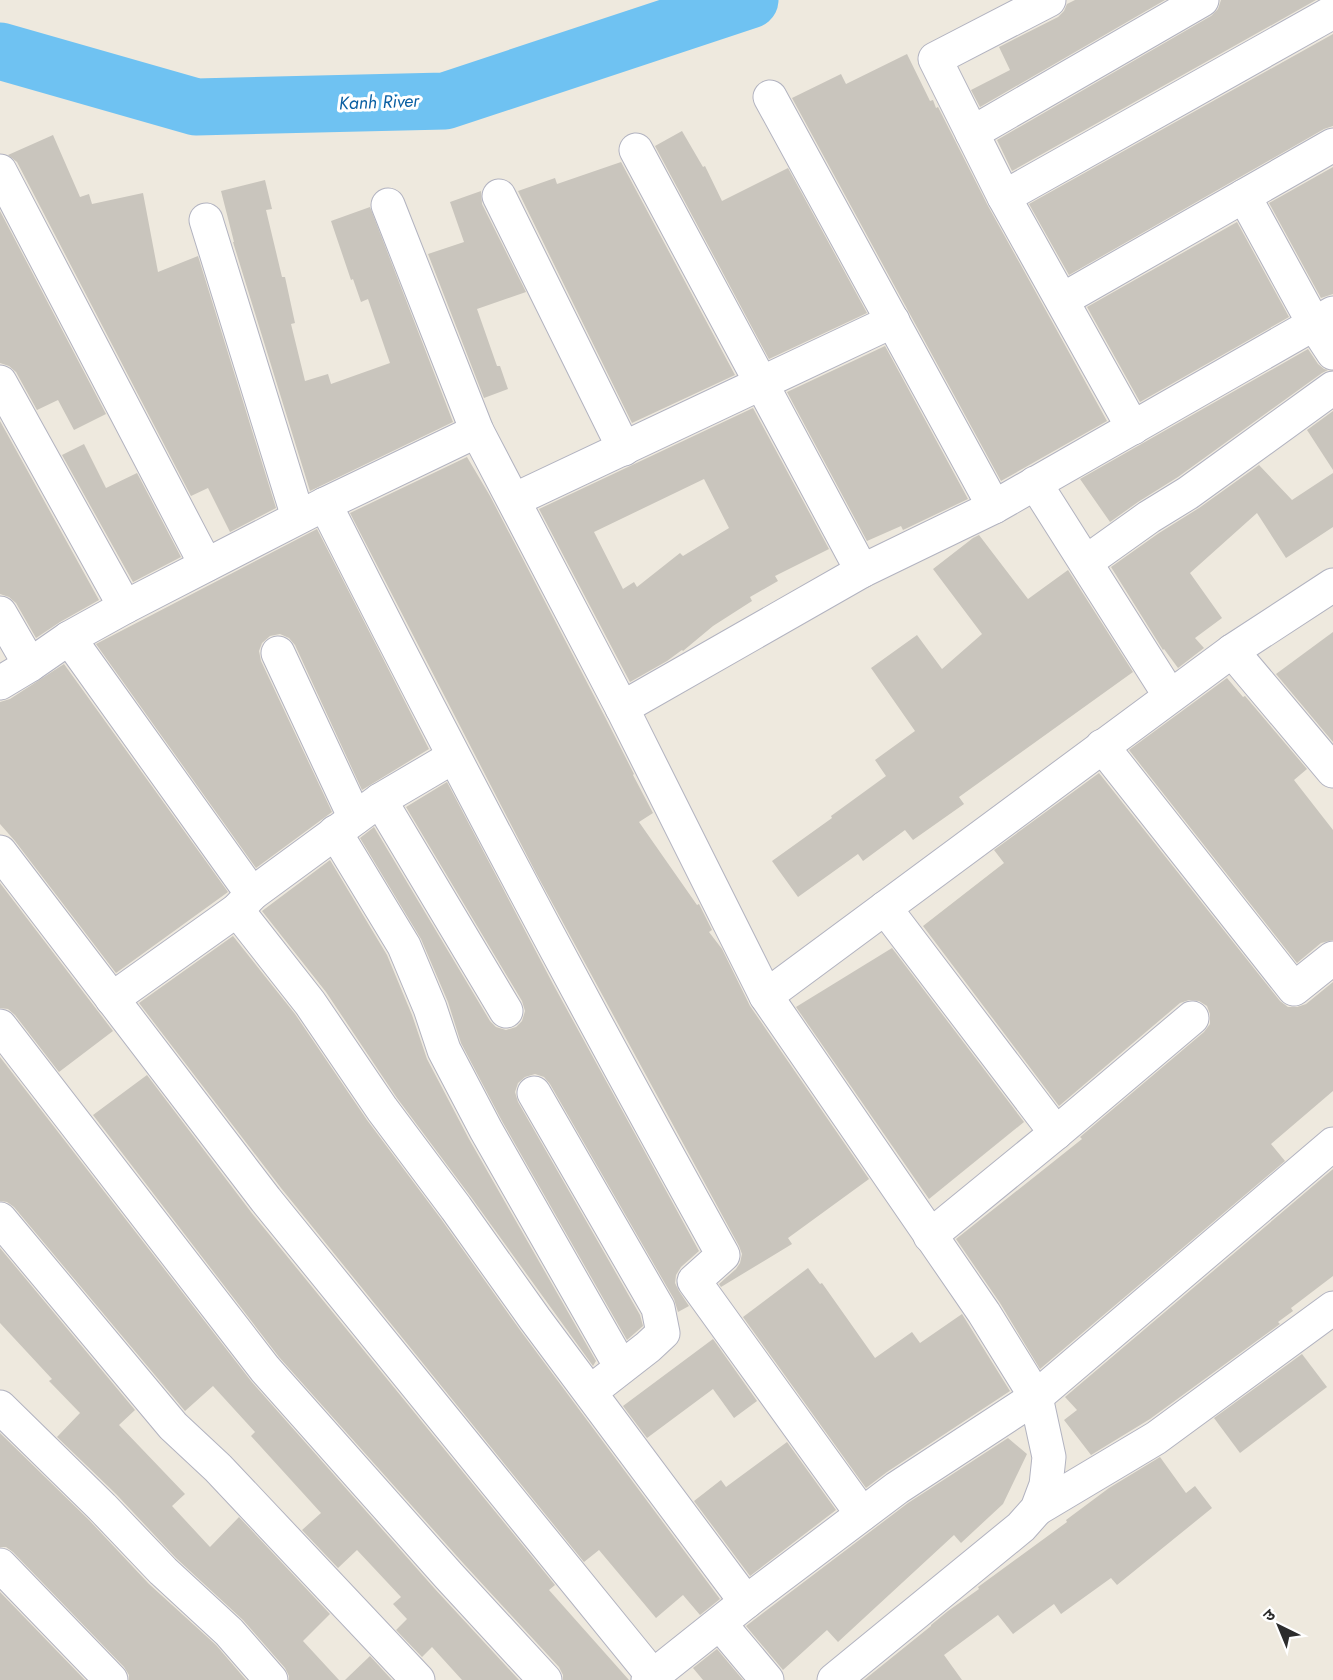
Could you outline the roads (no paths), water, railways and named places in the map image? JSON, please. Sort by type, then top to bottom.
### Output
[{"type":"street","points":[[1049,0],[935,58],[1004,197],[1133,428]]},
{"type":"street","points":[[972,133],[1202,0]]},
{"type":"street","points":[[1004,197],[1333,12]]},
{"type":"street","points":[[770,97],[994,507]]},
{"type":"street","points":[[1062,300],[1333,145]]},
{"type":"street","points":[[636,150],[862,571]]},
{"type":"street","points":[[0,171],[206,565]]},
{"type":"street","points":[[499,196],[624,449]]},
{"type":"street","points":[[1244,196],[1324,318],[1333,352]]},
{"type":"street","points":[[388,205],[477,431],[622,708],[766,996],[984,1313],[1036,1396],[1048,1457],[1047,1485],[1037,1509],[1022,1527],[834,1680]]},
{"type":"street","points":[[206,220],[312,511],[453,757],[619,1069],[723,1255],[694,1281],[862,1514]]},
{"type":"street","points":[[622,708],[862,571],[994,507],[1324,318]]},
{"type":"street","points":[[514,500],[893,321]]},
{"type":"street","points":[[0,382],[125,607]]},
{"type":"street","points":[[1086,562],[1149,517],[1188,493],[1333,388]]},
{"type":"street","points":[[0,683],[69,638],[125,607],[312,511],[477,431]]},
{"type":"street","points":[[1035,483],[1170,696]]},
{"type":"street","points":[[766,996],[1232,651],[1333,585]]},
{"type":"street","points":[[0,613],[30,665]]},
{"type":"street","points":[[69,638],[382,1109],[456,1208],[534,1319],[746,1602]]},
{"type":"street","points":[[1232,651],[1333,771]]},
{"type":"street","points":[[278,653],[357,817],[444,1050],[486,1130],[621,1368]]},
{"type":"street","points":[[1102,746],[1294,989],[1333,958]]},
{"type":"street","points":[[112,999],[357,817],[453,757]]},
{"type":"street","points":[[357,817],[506,1011]]},
{"type":"street","points":[[0,852],[266,1200],[650,1678],[897,1488],[1036,1396],[1333,1144]]},
{"type":"street","points":[[885,908],[1056,1133]]},
{"type":"street","points":[[930,1236],[1192,1018]]},
{"type":"street","points":[[0,1026],[265,1369],[448,1576],[545,1680]]},
{"type":"street","points":[[534,1093],[658,1308],[663,1333]]},
{"type":"street","points":[[0,1219],[173,1426],[218,1468],[418,1680]]},
{"type":"street","points":[[590,1392],[708,1300]]},
{"type":"street","points":[[1037,1509],[1156,1438],[1333,1308]]},
{"type":"street","points":[[0,1407],[102,1507],[163,1571],[229,1632],[271,1680]]},
{"type":"street","points":[[0,1565],[111,1680]]},
{"type":"street","points":[[720,1624],[767,1680]]},
{"type":"waterway","name":"Kanh River","points":[[0,51],[196,107],[445,101],[750,0]]}]
